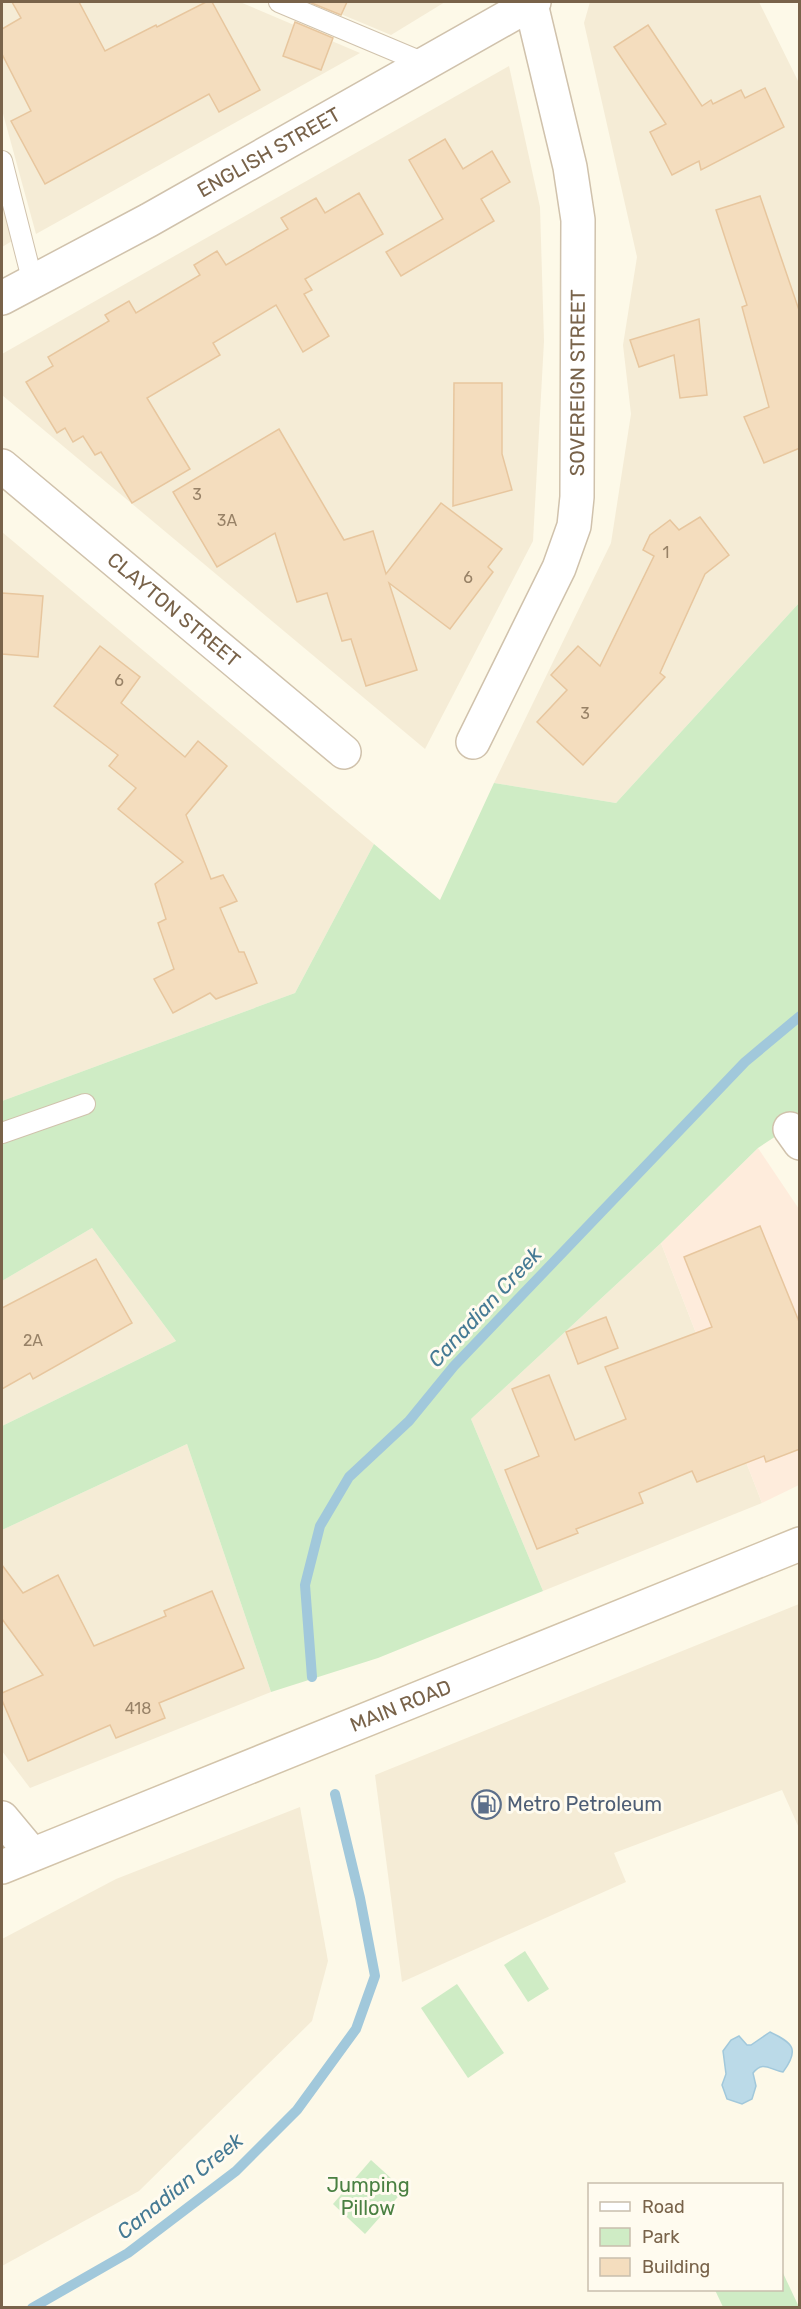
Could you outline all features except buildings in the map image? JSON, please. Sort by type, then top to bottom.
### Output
[{"type":"street","name":"ENGLISH STREET","points":[[2,298],[33,283],[533,3]]},
{"type":"street","name":"SOVEREIGN STREET","points":[[473,742],[559,568],[570,538],[577,503],[578,220],[570,167],[533,3]]},
{"type":"street","name":"CLAYTON STREET","points":[[2,466],[344,752]]},
{"type":"street","name":"MAIN ROAD","points":[[2,1867],[800,1544]]},
{"type":"street","points":[[2,1818],[32,1854]]},
{"type":"lane","points":[[279,2],[424,63]]},
{"type":"lane","points":[[2,161],[33,283]]},
{"type":"lane","points":[[2,1133],[85,1104]]},
{"type":"shaded area","points":[[2,2],[240,2],[360,53],[36,234],[2,110]]},
{"type":"shaded area","points":[[312,2],[445,2],[391,35]]},
{"type":"shaded area","points":[[590,2],[759,2],[799,83],[799,603],[616,803],[494,783],[611,543],[631,414],[623,345],[637,257],[584,23]]},
{"type":"shaded area","points":[[509,66],[540,207],[544,341],[533,541],[425,749],[2,395],[2,354]]},
{"type":"shaded area","points":[[2,199],[12,241],[2,247]]},
{"type":"shaded area","points":[[2,532],[374,844],[295,993],[2,1101]]},
{"type":"shaded area","points":[[758,1148],[799,1209],[799,1485],[762,1503],[661,1243]]},
{"type":"shaded area","points":[[92,1228],[176,1341],[2,1426],[2,1281]]},
{"type":"shaded area","points":[[661,1243],[762,1503],[543,1591],[471,1419]]},
{"type":"shaded area","points":[[187,1444],[271,1692],[30,1788],[2,1751],[2,1530]]},
{"type":"shaded area","points":[[799,1604],[799,1828],[782,1790],[614,1853],[626,1882],[402,1982],[375,1775]]},
{"type":"shaded area","points":[[300,1807],[328,1961],[312,2021],[139,2191],[2,2266],[2,1939],[116,1879]]},
{"type":"green space","points":[[799,603],[799,1121],[758,1148],[661,1243],[471,1419],[543,1591],[378,1658],[271,1692],[187,1444],[2,1530],[2,1426],[176,1341],[92,1228],[2,1281],[2,1101],[295,993],[374,844],[440,900],[494,783],[616,803]]},
{"type":"green space","points":[[525,1951],[549,1989],[528,2002],[504,1965]]},
{"type":"green space","points":[[457,1984],[504,2053],[468,2078],[421,2008]]},
{"type":"green space","name":"Jumping Pillow","points":[[371,2160],[404,2190],[365,2234],[333,2204]]},
{"type":"green space","points":[[783,2273],[799,2307],[723,2307],[715,2291],[783,2291]]},
{"type":"water","points":[[770,2032],[789,2043],[792,2048],[791,2058],[783,2072],[760,2067],[753,2073],[756,2086],[752,2099],[742,2104],[727,2099],[722,2085],[726,2074],[723,2051],[731,2040],[739,2036],[747,2045],[751,2045]]},
{"type":"waterway","name":"Canadian Creek","points":[[312,1677],[305,1585],[320,1526],[349,1477],[409,1421],[454,1366],[745,1062],[800,1016]]},
{"type":"waterway","name":"Canadian Creek","points":[[32,2308],[128,2253],[236,2171],[297,2110],[356,2029],[375,1976],[360,1898],[335,1794]]},
{"type":"place","name":"Metro Petroleum","points":[[486,1804]]}]
